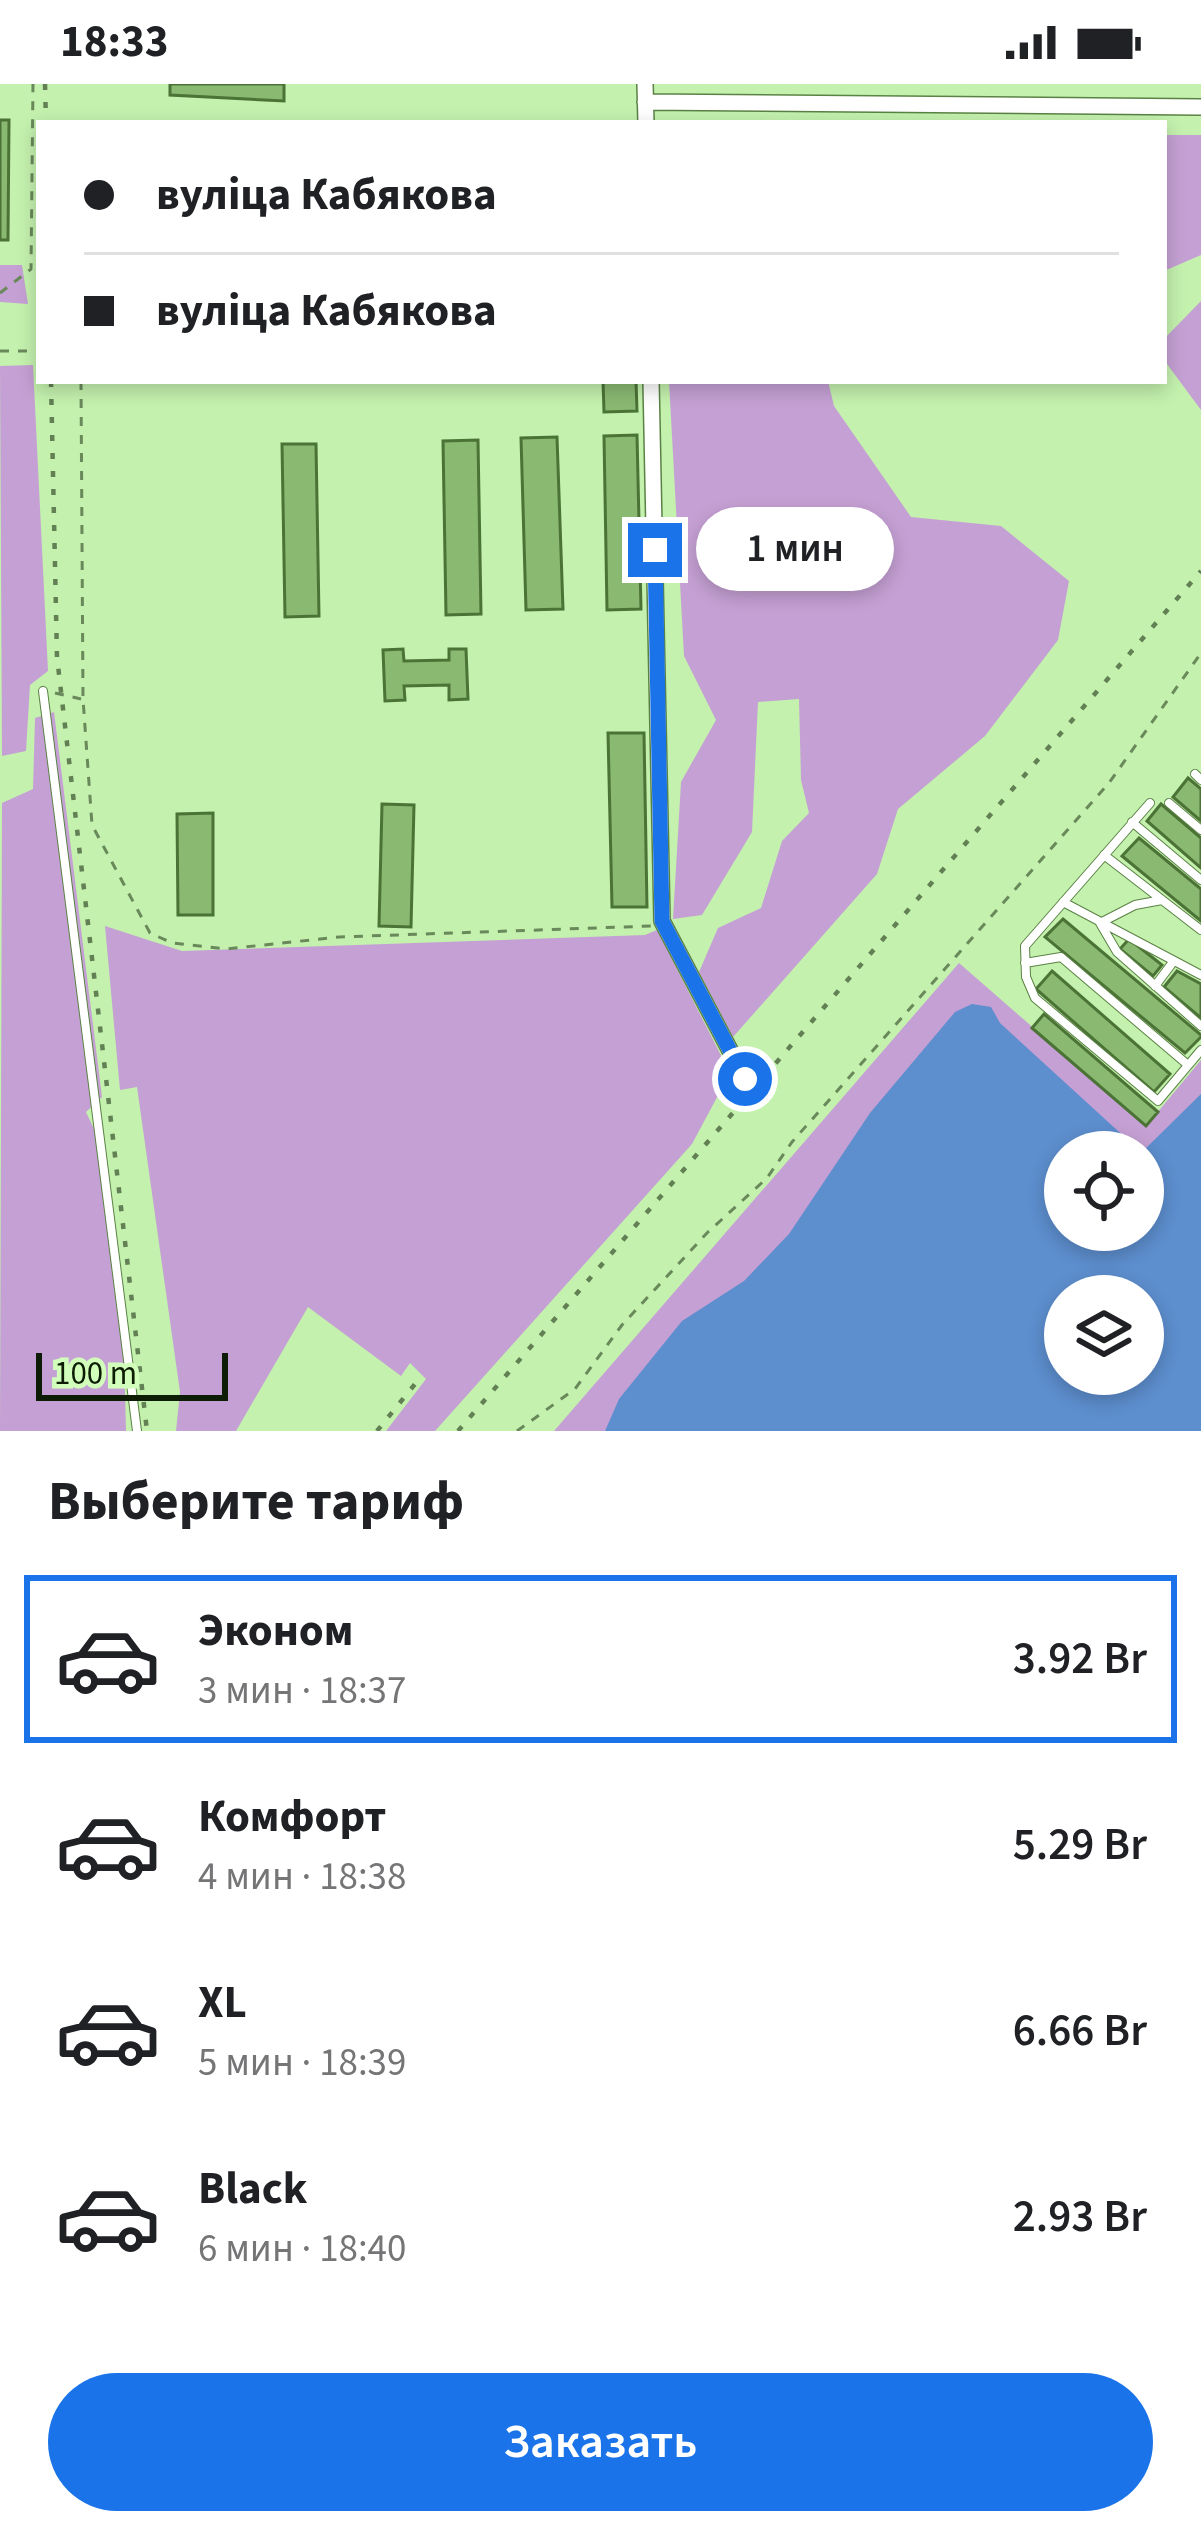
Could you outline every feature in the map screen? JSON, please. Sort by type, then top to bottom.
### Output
[{"type":"street","points":[[645,93],[1201,106]]},
{"type":"street","points":[[651,384],[662,921],[745,1079]]},
{"type":"lane","points":[[43,691],[137,1431]]},
{"type":"lane","points":[[1150,802],[1025,946],[1025,963],[1035,998],[1158,1101],[1201,1050]]},
{"type":"lane","points":[[1169,803],[1201,830]]},
{"type":"lane","points":[[1132,822],[1201,880]]},
{"type":"lane","points":[[1104,855],[1201,930]]},
{"type":"lane","points":[[1100,923],[1135,905],[1162,900]]},
{"type":"lane","points":[[1063,902],[1201,976]]},
{"type":"lane","points":[[1100,923],[1117,952],[1201,1026]]},
{"type":"lane","points":[[1025,963],[1061,957],[1189,1065]]},
{"type":"lane","points":[[1155,986],[1173,962]]},
{"type":"path","points":[[0,293],[31,269],[33,84]]},
{"type":"path","points":[[0,351],[36,351]]},
{"type":"path","points":[[81,384],[83,699],[92,825],[149,933],[172,943],[226,949],[339,937],[645,928],[662,921]]},
{"type":"path","points":[[517,1431],[575,1389],[622,1325],[707,1233],[767,1178],[792,1142],[1108,783],[1201,653]]},
{"type":"path","points":[[43,691],[83,699]]},
{"type":"shaded area","points":[[1167,135],[1201,135],[1201,255],[1167,270]]},
{"type":"shaded area","points":[[0,265],[22,265],[28,304],[0,302]]},
{"type":"shaded area","points":[[1201,301],[1201,410],[1167,364],[1167,336]]},
{"type":"shaded area","points":[[33,365],[48,671],[30,685],[26,751],[2,756],[0,366]]},
{"type":"shaded area","points":[[669,384],[829,384],[834,406],[911,517],[1001,526],[1069,581],[1058,640],[985,736],[898,809],[877,874],[733,1037],[699,972],[718,928],[761,908],[782,841],[809,813],[801,780],[799,699],[758,702],[752,832],[702,915],[673,919],[681,782],[716,720],[684,656]]},
{"type":"shaded area","points":[[54,712],[102,1097],[86,1112],[95,1131],[124,1356],[126,1431],[0,1431],[2,803],[33,789],[35,718]]},
{"type":"shaded area","points":[[105,926],[182,951],[645,935],[657,930],[730,1073],[692,1144],[435,1431],[386,1431],[426,1379],[410,1363],[401,1376],[308,1307],[236,1431],[176,1431],[180,1392],[137,1087],[120,1090]]},
{"type":"shaded area","points":[[959,963],[1146,1126],[1201,1060],[1201,1431],[554,1431]]},
{"type":"water","points":[[972,1004],[991,1007],[1000,1023],[1118,1131],[1044,1131],[1044,1251],[1164,1251],[1163,1131],[1201,1094],[1201,1431],[605,1431],[619,1399],[682,1321],[744,1281],[789,1234],[870,1113],[955,1012]]},
{"type":"building","points":[[170,84],[284,84],[284,101],[170,95]]},
{"type":"building","points":[[0,120],[9,120],[8,240],[0,240]]},
{"type":"building","points":[[603,384],[636,384],[637,411],[604,412]]},
{"type":"building","points":[[637,435],[641,609],[607,610],[604,436]]},
{"type":"building","points":[[557,437],[563,609],[526,610],[521,438]]},
{"type":"building","points":[[478,440],[481,614],[446,615],[443,441]]},
{"type":"building","points":[[282,444],[316,444],[319,616],[285,617]]},
{"type":"building","points":[[403,649],[404,661],[449,660],[449,649],[466,649],[468,699],[449,700],[449,685],[404,686],[405,700],[385,701],[383,650]]},
{"type":"building","points":[[608,733],[644,733],[647,907],[612,907]]},
{"type":"building","points":[[1188,778],[1201,789],[1201,821],[1173,797]]},
{"type":"building","points":[[382,804],[414,805],[411,927],[379,926]]},
{"type":"building","points":[[1161,804],[1201,838],[1201,868],[1147,821]]},
{"type":"building","points":[[213,813],[213,915],[178,915],[177,814]]},
{"type":"building","points":[[1139,838],[1201,889],[1201,921],[1122,856]]},
{"type":"building","points":[[1063,919],[1201,1037],[1185,1053],[1045,937]]},
{"type":"building","points":[[1129,939],[1162,965],[1153,976],[1120,949]]},
{"type":"building","points":[[1052,971],[1170,1074],[1154,1092],[1036,989]]},
{"type":"building","points":[[1177,971],[1201,984],[1201,1018],[1164,987]]},
{"type":"building","points":[[1044,1014],[1158,1112],[1146,1126],[1032,1028]]},
{"type":"railway","points":[[45,84],[46,120]]},
{"type":"railway","points":[[51,384],[57,657],[147,1431]]},
{"type":"railway","points":[[458,1431],[1201,571]]},
{"type":"railway","points":[[377,1431],[415,1384]]},
{"type":"route","points":[[655,550],[662,921],[745,1079]]}]
